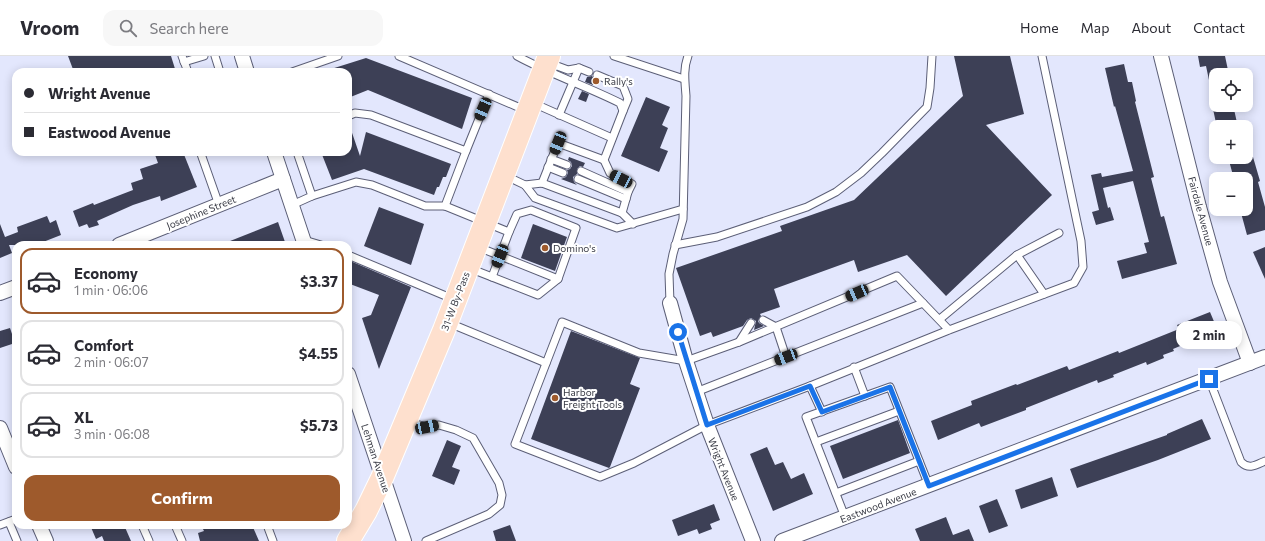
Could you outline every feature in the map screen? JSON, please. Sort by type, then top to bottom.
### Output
[{"type":"main road","name":"31-W By-Pass","points":[[348,541],[366,511],[382,478],[406,421],[456,300],[546,63]]},
{"type":"street","points":[[242,56],[246,68]]},
{"type":"street","name":"Fairdale Avenue","points":[[1161,56],[1199,207],[1220,282],[1250,363]]},
{"type":"street","points":[[275,156],[304,241]]},
{"type":"street","name":"Josephine Street","points":[[129,241],[283,179]]},
{"type":"street","points":[[0,293],[12,288]]},
{"type":"street","name":"Wright Avenue","points":[[670,303],[686,361],[707,425],[753,541]]},
{"type":"street","name":"Eastwood Avenue","points":[[782,541],[1265,357]]},
{"type":"street","name":"Lehman Avenue","points":[[352,386],[404,541]]},
{"type":"street","points":[[0,428],[12,457]]},
{"type":"street","points":[[41,529],[46,541]]},
{"type":"lane","points":[[183,59],[204,56]]},
{"type":"lane","points":[[215,56],[219,68]]},
{"type":"lane","points":[[304,68],[338,56]]},
{"type":"lane","points":[[399,56],[489,94],[559,115],[612,138]]},
{"type":"lane","points":[[517,56],[568,70],[579,68],[589,72]]},
{"type":"lane","points":[[614,56],[684,79]]},
{"type":"lane","points":[[670,303],[669,274],[675,245],[683,219],[686,96],[684,79],[688,56]]},
{"type":"lane","points":[[675,245],[717,237],[807,207],[836,192],[861,173],[882,153],[926,106],[930,88],[932,56]]},
{"type":"lane","points":[[949,330],[897,276],[739,342],[686,361],[639,353],[562,322],[515,444],[600,477],[634,463],[707,425],[810,386],[949,330],[1074,283],[1083,267],[1081,241],[1042,56]]},
{"type":"lane","points":[[546,63],[572,82],[620,103],[623,111]]},
{"type":"lane","points":[[559,115],[579,68]]},
{"type":"lane","points":[[597,75],[623,86],[628,99],[604,160],[610,173],[632,184],[622,213]]},
{"type":"lane","points":[[446,206],[489,94]]},
{"type":"lane","points":[[352,114],[355,113],[371,115],[466,151]]},
{"type":"lane","points":[[542,183],[558,143],[604,160]]},
{"type":"lane","points":[[202,156],[219,205]]},
{"type":"lane","points":[[298,156],[312,196]]},
{"type":"lane","points":[[551,159],[567,165]]},
{"type":"lane","points":[[548,167],[564,173]]},
{"type":"lane","points":[[582,172],[627,196]]},
{"type":"lane","points":[[503,175],[525,185],[535,198],[617,228],[683,209]]},
{"type":"lane","points":[[578,180],[627,196]]},
{"type":"lane","points":[[292,205],[312,196],[356,182],[372,185],[425,206],[446,206],[510,232]]},
{"type":"lane","points":[[525,185],[542,183],[622,213],[633,224]]},
{"type":"lane","points":[[531,210],[535,198]]},
{"type":"lane","points":[[468,268],[538,295],[558,279],[576,228],[531,210],[517,214],[492,277]]},
{"type":"lane","points":[[940,319],[1017,255],[1059,233]]},
{"type":"lane","points":[[476,246],[558,279]]},
{"type":"lane","points":[[1017,255],[1044,294]]},
{"type":"lane","points":[[352,257],[456,300]]},
{"type":"lane","points":[[696,392],[923,303]]},
{"type":"lane","points":[[762,320],[776,327],[786,357]]},
{"type":"lane","points":[[447,322],[546,363]]},
{"type":"lane","points":[[739,342],[751,323]]},
{"type":"lane","points":[[854,367],[865,396]]},
{"type":"lane","points":[[1209,379],[1241,462],[1245,466],[1251,467],[1265,461]]},
{"type":"lane","points":[[810,386],[822,412]]},
{"type":"lane","points":[[845,517],[806,418],[865,396],[890,387],[929,486]]},
{"type":"lane","points":[[816,442],[899,411]]},
{"type":"lane","points":[[406,421],[427,427],[439,425],[456,430],[473,438],[499,483],[502,495],[500,505],[489,514],[426,541]]},
{"type":"lane","points":[[836,493],[919,461]]},
{"type":"lane","points":[[0,526],[12,520]]},
{"type":"lane","points":[[15,529],[18,541]]},
{"type":"lane","points":[[144,529],[149,541]]},
{"type":"lane","points":[[177,529],[182,541]]},
{"type":"lane","points":[[268,529],[273,541]]},
{"type":"building","points":[[68,56],[171,56],[175,68],[72,68]]},
{"type":"building","points":[[954,56],[1010,56],[1024,114],[986,125],[1052,195],[946,296],[907,255],[858,272],[854,260],[774,289],[780,307],[760,314],[761,316],[758,321],[764,326],[754,330],[756,321],[751,318],[747,320],[743,326],[713,337],[711,332],[700,336],[676,268],[782,231],[780,226],[854,200],[963,96]]},
{"type":"building","points":[[1198,56],[1225,56],[1228,68],[1209,68],[1209,80],[1206,66],[1200,67]]},
{"type":"building","points":[[366,58],[472,98],[462,129],[368,90],[352,96],[352,68],[334,68]]},
{"type":"building","points":[[1124,64],[1128,82],[1132,82],[1135,102],[1154,177],[1151,178],[1161,217],[1164,216],[1177,264],[1122,279],[1117,261],[1147,253],[1144,243],[1149,242],[1133,181],[1103,188],[1108,208],[1110,207],[1114,220],[1096,225],[1092,212],[1099,210],[1091,175],[1101,173],[1102,177],[1133,171],[1115,106],[1114,107],[1105,68]]},
{"type":"building","points":[[592,76],[595,80],[593,85],[585,82],[587,77]]},
{"type":"building","points":[[582,91],[589,94],[586,102],[578,99]]},
{"type":"building","points":[[646,97],[670,107],[662,125],[668,128],[660,148],[668,151],[659,172],[621,156]]},
{"type":"building","points":[[1214,112],[1235,112],[1236,120],[1215,120]]},
{"type":"building","points":[[366,132],[451,164],[446,177],[443,177],[434,195],[364,169],[332,180],[323,156],[352,156],[352,133],[360,156]]},
{"type":"building","points":[[155,156],[185,156],[197,187],[161,201],[160,196],[133,205],[97,221],[99,225],[89,228],[87,224],[79,227],[73,211],[93,203],[94,205],[133,190],[131,183],[143,179],[140,169],[158,163]]},
{"type":"building","points":[[569,157],[585,163],[583,167],[580,166],[577,169],[577,174],[573,177],[574,182],[577,185],[561,179],[566,177],[568,173],[567,170],[572,166],[571,162],[568,160]]},
{"type":"building","points":[[1253,157],[1260,181],[1258,182],[1265,207],[1265,230],[1247,235],[1242,216],[1253,216],[1253,172],[1232,172],[1230,164],[1253,164]]},
{"type":"building","points":[[379,207],[424,224],[411,265],[364,246]]},
{"type":"building","points":[[47,216],[50,223],[56,220],[61,235],[46,241],[12,241],[12,245],[9,245],[12,253],[0,258],[0,224],[5,237],[18,232],[17,227]]},
{"type":"building","points":[[278,222],[285,241],[230,241]]},
{"type":"building","name":"Domino's","points":[[533,224],[567,237],[555,271],[521,258]]},
{"type":"building","points":[[1265,247],[1265,279],[1253,252]]},
{"type":"building","points":[[352,262],[411,287],[379,369],[362,318],[371,315],[379,295],[352,285]]},
{"type":"building","points":[[1210,312],[1218,331],[1212,333],[1213,336],[1193,344],[1192,341],[1173,349],[1174,351],[1163,355],[1164,358],[1147,365],[1146,362],[1113,375],[1114,377],[1098,383],[1097,380],[981,427],[979,423],[938,440],[931,421],[972,405],[971,401],[1067,366],[1069,370],[1118,351],[1119,353],[1179,329],[1177,325]]},
{"type":"building","points":[[10,328],[12,334],[12,344],[0,348],[0,331]]},
{"type":"building","points":[[571,331],[640,358],[630,384],[640,388],[609,468],[531,439]]},
{"type":"building","points":[[1202,419],[1211,439],[1158,460],[1077,488],[1070,469],[1167,435]]},
{"type":"building","points":[[898,420],[910,453],[843,479],[830,446]]},
{"type":"building","points":[[447,440],[461,446],[452,467],[460,470],[454,485],[432,476]]},
{"type":"building","points":[[767,447],[775,465],[783,462],[791,479],[804,473],[813,494],[773,511],[750,454]]},
{"type":"building","points":[[1052,477],[1058,496],[1021,509],[1015,490]]},
{"type":"building","points":[[997,499],[1008,526],[989,533],[979,506]]},
{"type":"building","points":[[714,504],[720,520],[710,524],[712,529],[699,534],[697,529],[678,536],[672,520]]},
{"type":"building","points":[[946,517],[953,535],[969,529],[974,541],[920,541],[915,529]]},
{"type":"building","points":[[510,525],[516,541],[496,541],[493,531]]},
{"type":"building","points":[[92,529],[126,529],[131,541],[104,541],[102,536],[96,539]]},
{"type":"building","points":[[203,529],[254,529],[259,541],[200,541],[198,533],[204,531]]},
{"type":"place","name":"Rally's","points":[[596,81]]},
{"type":"place","name":"Domino's","points":[[545,248]]},
{"type":"place","name":"Harbor Freight Tools","points":[[555,398]]},
{"type":"route","points":[[678,332],[707,425],[810,386],[822,412],[890,387],[929,486],[1209,379]]}]
